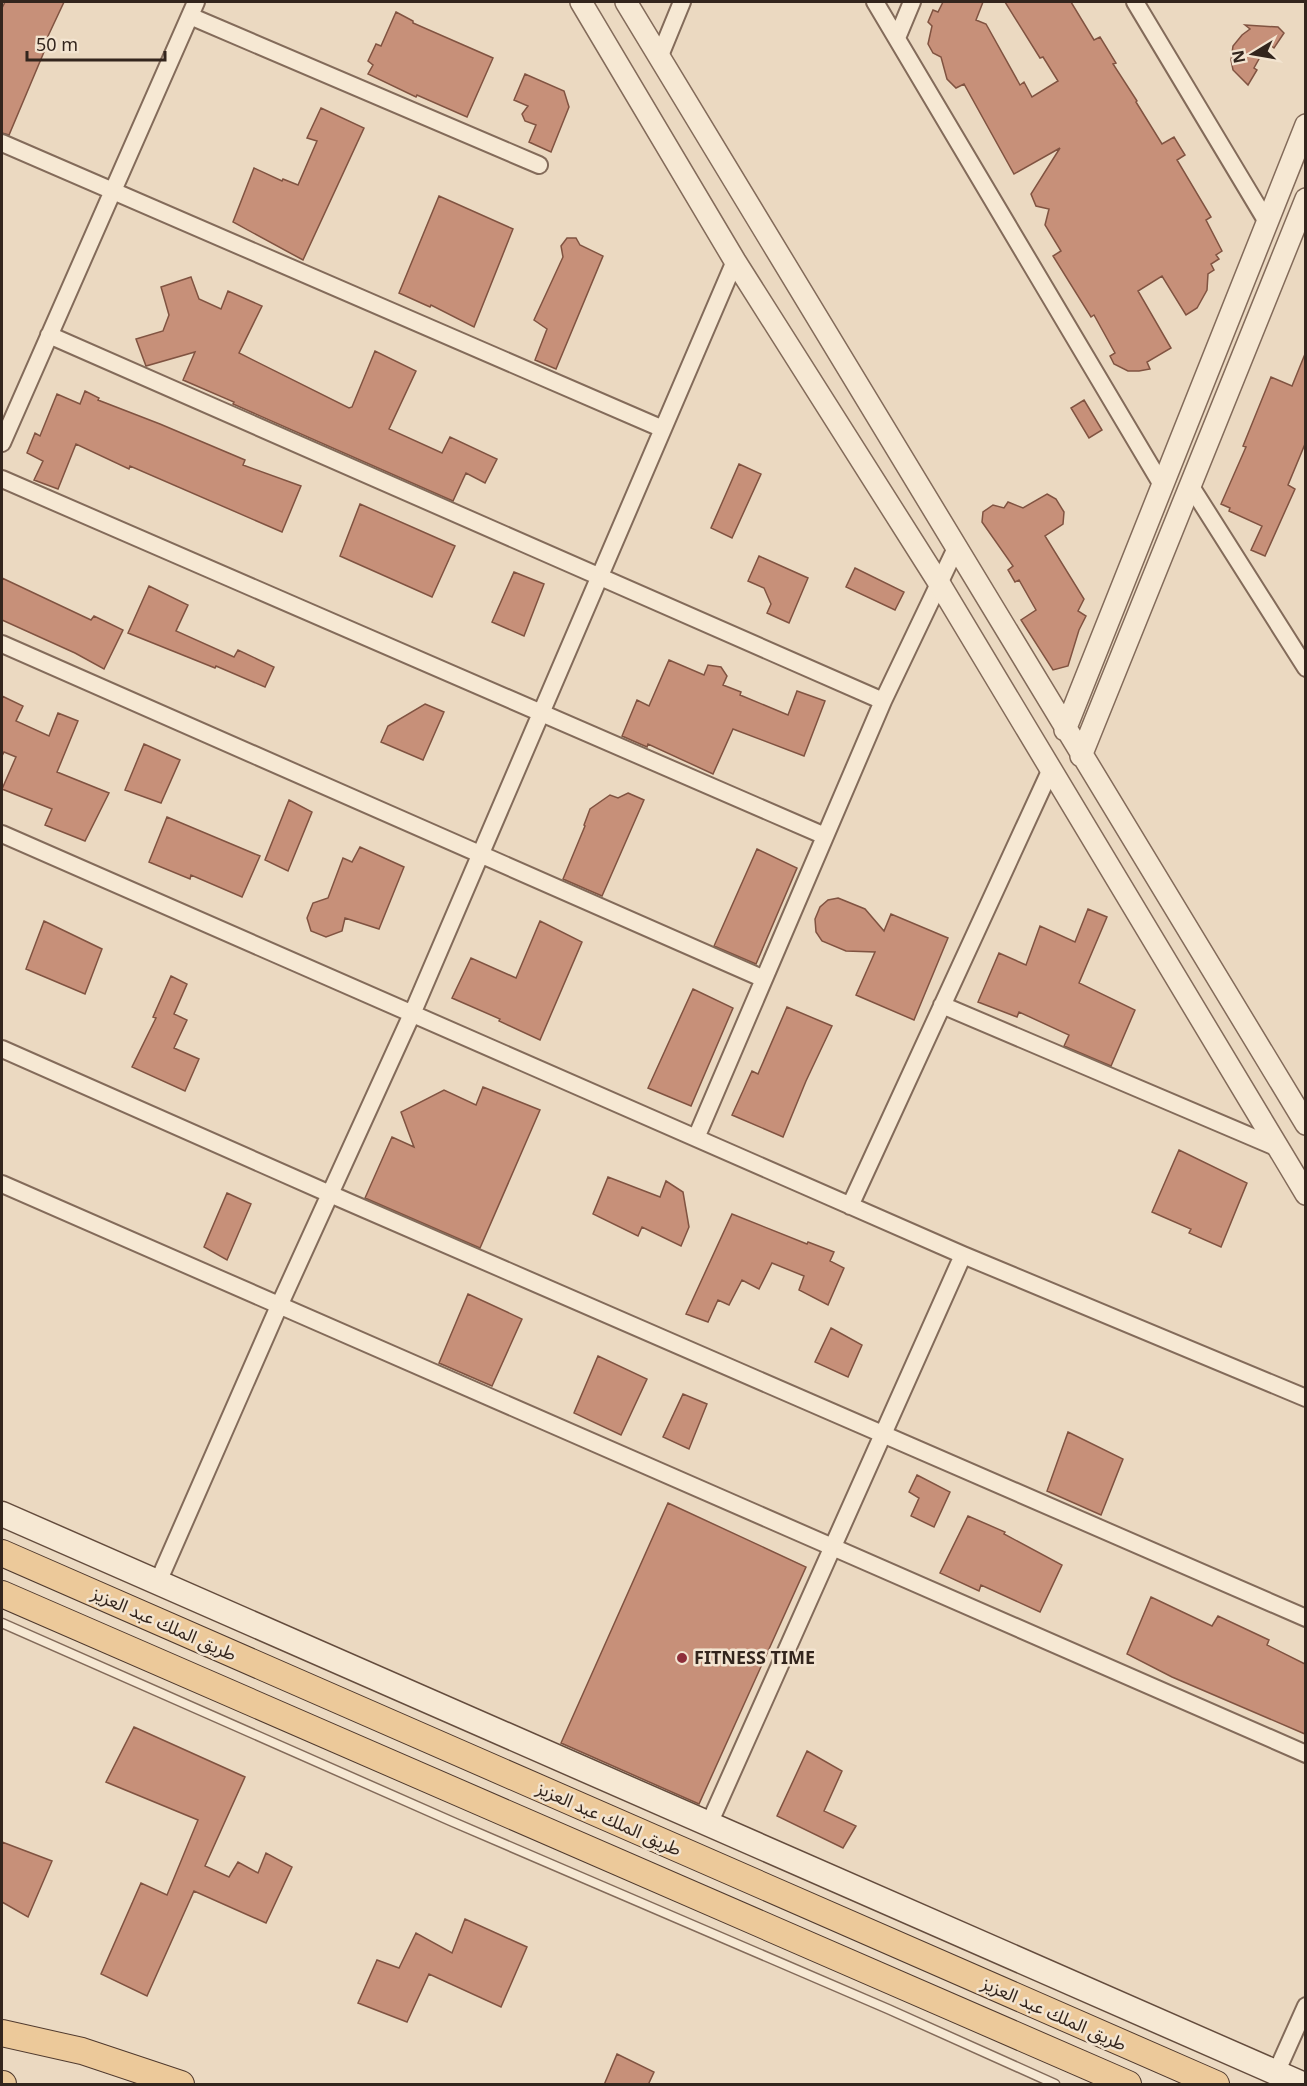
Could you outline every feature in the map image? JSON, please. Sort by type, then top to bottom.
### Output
[{"type":"main road","points":[[2,1514],[1302,2085]]},
{"type":"main road","name":"طريق الملك عبد العزيز","points":[[2,1553],[1216,2085]]},
{"type":"main road","name":"طريق الملك عبد العزيز","points":[[2,1594],[1128,2085]]},
{"type":"main road","points":[[2,2034],[82,2050],[181,2085]]},
{"type":"street","points":[[581,2],[735,261],[939,583],[1305,1194]]},
{"type":"street","points":[[626,2],[1305,1124]]},
{"type":"street","points":[[659,58],[682,2]]},
{"type":"street","points":[[875,2],[1162,485]]},
{"type":"street","points":[[897,38],[912,2]]},
{"type":"street","points":[[1138,3],[1267,222]]},
{"type":"street","points":[[2,443],[193,8],[539,165]]},
{"type":"street","points":[[1065,730],[1305,125]]},
{"type":"street","points":[[2,143],[663,429]]},
{"type":"street","points":[[1081,756],[1305,199]]},
{"type":"street","points":[[158,1582],[279,1306],[412,1014],[735,261]]},
{"type":"street","points":[[49,335],[883,701]]},
{"type":"street","points":[[2,479],[825,836]]},
{"type":"street","points":[[1190,485],[1305,668]]},
{"type":"street","points":[[696,1138],[883,701],[956,548]]},
{"type":"street","points":[[2,645],[764,979]]},
{"type":"street","points":[[850,1206],[1051,769]]},
{"type":"street","points":[[2,834],[963,1255],[1305,1398]]},
{"type":"street","points":[[942,1005],[1278,1148]]},
{"type":"street","points":[[2,1049],[1305,1618]]},
{"type":"street","points":[[2,1184],[1305,1754]]},
{"type":"street","points":[[709,1824],[963,1255]]},
{"type":"street","points":[[1276,2073],[1305,2006]]},
{"type":"lane","points":[[2,1623],[453,1822],[888,2009],[1055,2085]]},
{"type":"building","points":[[5,2],[64,2],[41,51],[44,52],[9,135],[2,133],[2,8]]},
{"type":"building","points":[[943,2],[983,2],[976,20],[986,24],[1020,85],[1024,82],[1032,97],[1058,81],[1043,57],[1040,58],[1005,2],[1071,2],[1094,40],[1100,37],[1116,63],[1113,64],[1162,144],[1174,137],[1185,155],[1177,160],[1211,217],[1206,220],[1222,251],[1216,255],[1219,259],[1211,264],[1214,270],[1208,274],[1207,290],[1197,308],[1186,315],[1162,276],[1138,291],[1171,348],[1147,362],[1150,369],[1128,371],[1114,364],[1110,356],[1115,353],[1094,315],[1091,317],[1053,256],[1061,251],[1045,225],[1049,209],[1036,206],[1031,194],[1060,148],[1014,174],[964,84],[956,88],[947,79],[941,57],[933,53],[928,44],[932,26],[928,22],[933,10],[938,12]]},
{"type":"building","points":[[396,12],[413,23],[493,58],[467,117],[417,95],[416,97],[368,74],[373,65],[368,61],[376,44],[381,46]]},
{"type":"building","points":[[1245,25],[1278,27],[1284,33],[1274,48],[1268,43],[1254,68],[1257,70],[1248,85],[1233,70],[1231,60],[1233,46],[1250,29]]},
{"type":"building","points":[[525,74],[564,91],[569,107],[551,152],[529,142],[536,125],[525,121],[522,114],[528,106],[514,100]]},
{"type":"building","points":[[321,108],[364,128],[303,260],[233,222],[254,168],[282,181],[283,179],[298,185],[317,141],[307,138]]},
{"type":"building","points":[[439,196],[513,229],[474,327],[431,305],[430,307],[399,293]]},
{"type":"building","points":[[567,238],[576,238],[580,245],[603,256],[556,369],[535,360],[547,329],[534,320],[563,257],[561,246]]},
{"type":"building","points":[[191,277],[199,299],[221,309],[228,291],[262,306],[239,353],[349,408],[352,407],[375,351],[416,371],[389,429],[442,453],[450,437],[497,459],[485,483],[466,473],[453,501],[233,404],[234,402],[183,380],[195,352],[146,366],[136,339],[163,331],[169,315],[161,287]]},
{"type":"building","points":[[1305,354],[1305,444],[1288,485],[1295,489],[1265,556],[1251,550],[1262,526],[1229,511],[1230,508],[1221,504],[1246,447],[1243,446],[1271,377],[1292,386]]},
{"type":"building","points":[[85,391],[99,398],[98,400],[245,460],[243,465],[301,486],[282,532],[130,466],[129,469],[76,444],[58,489],[34,480],[43,461],[27,453],[35,433],[40,436],[57,394],[80,404]]},
{"type":"building","points":[[1084,400],[1102,430],[1089,438],[1071,408]]},
{"type":"building","points":[[739,464],[761,474],[732,538],[711,528]]},
{"type":"building","points":[[1047,494],[1056,499],[1064,512],[1063,524],[1045,536],[1084,599],[1078,611],[1086,616],[1079,630],[1068,666],[1053,670],[1021,620],[1036,610],[1019,580],[1015,582],[1008,570],[1013,566],[982,522],[983,512],[993,505],[1004,508],[1008,502],[1023,508]]},
{"type":"building","points":[[360,504],[455,546],[432,597],[340,556]]},
{"type":"building","points":[[759,556],[808,578],[789,623],[767,613],[771,604],[764,588],[748,581]]},
{"type":"building","points":[[855,568],[904,592],[895,610],[846,587]]},
{"type":"building","points":[[514,572],[544,584],[524,636],[492,622]]},
{"type":"building","points":[[2,578],[91,620],[94,616],[123,630],[104,669],[75,653],[2,620]]},
{"type":"building","points":[[149,586],[188,605],[176,631],[234,657],[238,650],[274,667],[265,687],[128,633]]},
{"type":"building","points":[[669,660],[704,675],[708,665],[721,667],[727,676],[723,685],[741,692],[740,695],[788,715],[797,691],[825,701],[804,756],[733,729],[713,774],[648,744],[647,747],[622,736],[637,700],[649,706]]},
{"type":"building","points":[[2,696],[23,706],[16,721],[49,736],[58,713],[78,721],[57,772],[109,793],[85,841],[45,825],[52,809],[2,789],[16,757],[4,752],[2,756]]},
{"type":"building","points":[[425,704],[444,712],[423,760],[381,742],[388,726]]},
{"type":"building","points":[[144,744],[180,760],[161,803],[125,790]]},
{"type":"building","points":[[628,793],[644,800],[602,896],[563,879],[590,809],[610,795],[618,798]]},
{"type":"building","points":[[289,800],[312,812],[288,871],[265,860]]},
{"type":"building","points":[[167,817],[260,856],[242,897],[191,875],[190,879],[149,862]]},
{"type":"building","points":[[360,847],[404,867],[379,929],[345,918],[342,931],[326,937],[311,931],[307,918],[313,903],[328,898],[343,858],[352,862]]},
{"type":"building","points":[[757,849],[797,868],[756,964],[714,946]]},
{"type":"building","points":[[838,898],[865,909],[884,931],[891,914],[948,938],[914,1020],[856,995],[875,952],[846,951],[822,941],[816,932],[815,919],[820,907],[828,900]]},
{"type":"building","points":[[1088,909],[1107,917],[1079,983],[1135,1010],[1111,1066],[1064,1046],[1069,1035],[1019,1012],[1017,1017],[978,1002],[999,953],[1026,965],[1040,926],[1075,942]]},
{"type":"building","points":[[44,921],[102,949],[85,994],[26,969]]},
{"type":"building","points":[[540,921],[582,942],[540,1040],[452,998],[471,958],[516,978]]},
{"type":"building","points":[[171,976],[187,984],[174,1014],[187,1020],[174,1048],[199,1059],[185,1091],[132,1067],[156,1018],[153,1017]]},
{"type":"building","points":[[693,989],[733,1008],[691,1106],[648,1088]]},
{"type":"building","points":[[787,1007],[832,1026],[783,1137],[732,1115],[752,1071],[758,1074]]},
{"type":"building","points":[[483,1087],[540,1110],[480,1248],[365,1198],[392,1137],[414,1147],[401,1112],[444,1090],[476,1105]]},
{"type":"building","points":[[1179,1150],[1247,1183],[1221,1247],[1189,1233],[1191,1229],[1152,1212]]},
{"type":"building","points":[[608,1177],[660,1197],[666,1181],[683,1192],[689,1227],[681,1246],[642,1227],[638,1236],[593,1214]]},
{"type":"building","points":[[227,1193],[251,1204],[227,1260],[204,1247]]},
{"type":"building","points":[[732,1214],[807,1244],[808,1242],[834,1252],[830,1261],[844,1268],[828,1305],[799,1290],[804,1276],[772,1263],[759,1289],[742,1280],[729,1305],[718,1300],[708,1322],[686,1314]]},
{"type":"building","points":[[468,1294],[522,1319],[492,1386],[439,1363]]},
{"type":"building","points":[[831,1328],[862,1345],[848,1377],[815,1362]]},
{"type":"building","points":[[598,1356],[647,1379],[621,1435],[574,1413]]},
{"type":"building","points":[[683,1394],[707,1404],[689,1449],[663,1437]]},
{"type":"building","points":[[1068,1432],[1123,1459],[1101,1515],[1047,1491]]},
{"type":"building","points":[[917,1475],[950,1492],[934,1527],[911,1516],[919,1498],[909,1492]]},
{"type":"building","name":"FITNESS TIME","points":[[668,1503],[806,1567],[699,1804],[561,1743]]},
{"type":"building","points":[[968,1516],[1005,1532],[1004,1534],[1062,1565],[1040,1612],[981,1585],[979,1591],[940,1573]]},
{"type":"building","points":[[1151,1597],[1212,1626],[1218,1616],[1269,1640],[1267,1645],[1305,1664],[1305,1734],[1172,1677],[1127,1654]]},
{"type":"building","points":[[134,1727],[245,1777],[205,1866],[229,1877],[238,1862],[258,1873],[266,1853],[292,1867],[266,1923],[194,1891],[147,1996],[101,1974],[141,1883],[167,1895],[198,1820],[106,1782]]},
{"type":"building","points":[[807,1751],[842,1771],[824,1811],[856,1826],[843,1848],[777,1816]]},
{"type":"building","points":[[2,1842],[52,1861],[28,1917],[2,1902]]},
{"type":"building","points":[[465,1919],[527,1947],[501,2007],[429,1974],[407,2022],[358,2003],[377,1960],[399,1968],[416,1933],[452,1953]]},
{"type":"building","points":[[617,2054],[654,2072],[648,2085],[604,2085]]},
{"type":"place","name":"FITNESS TIME","points":[[682,1658]]}]
